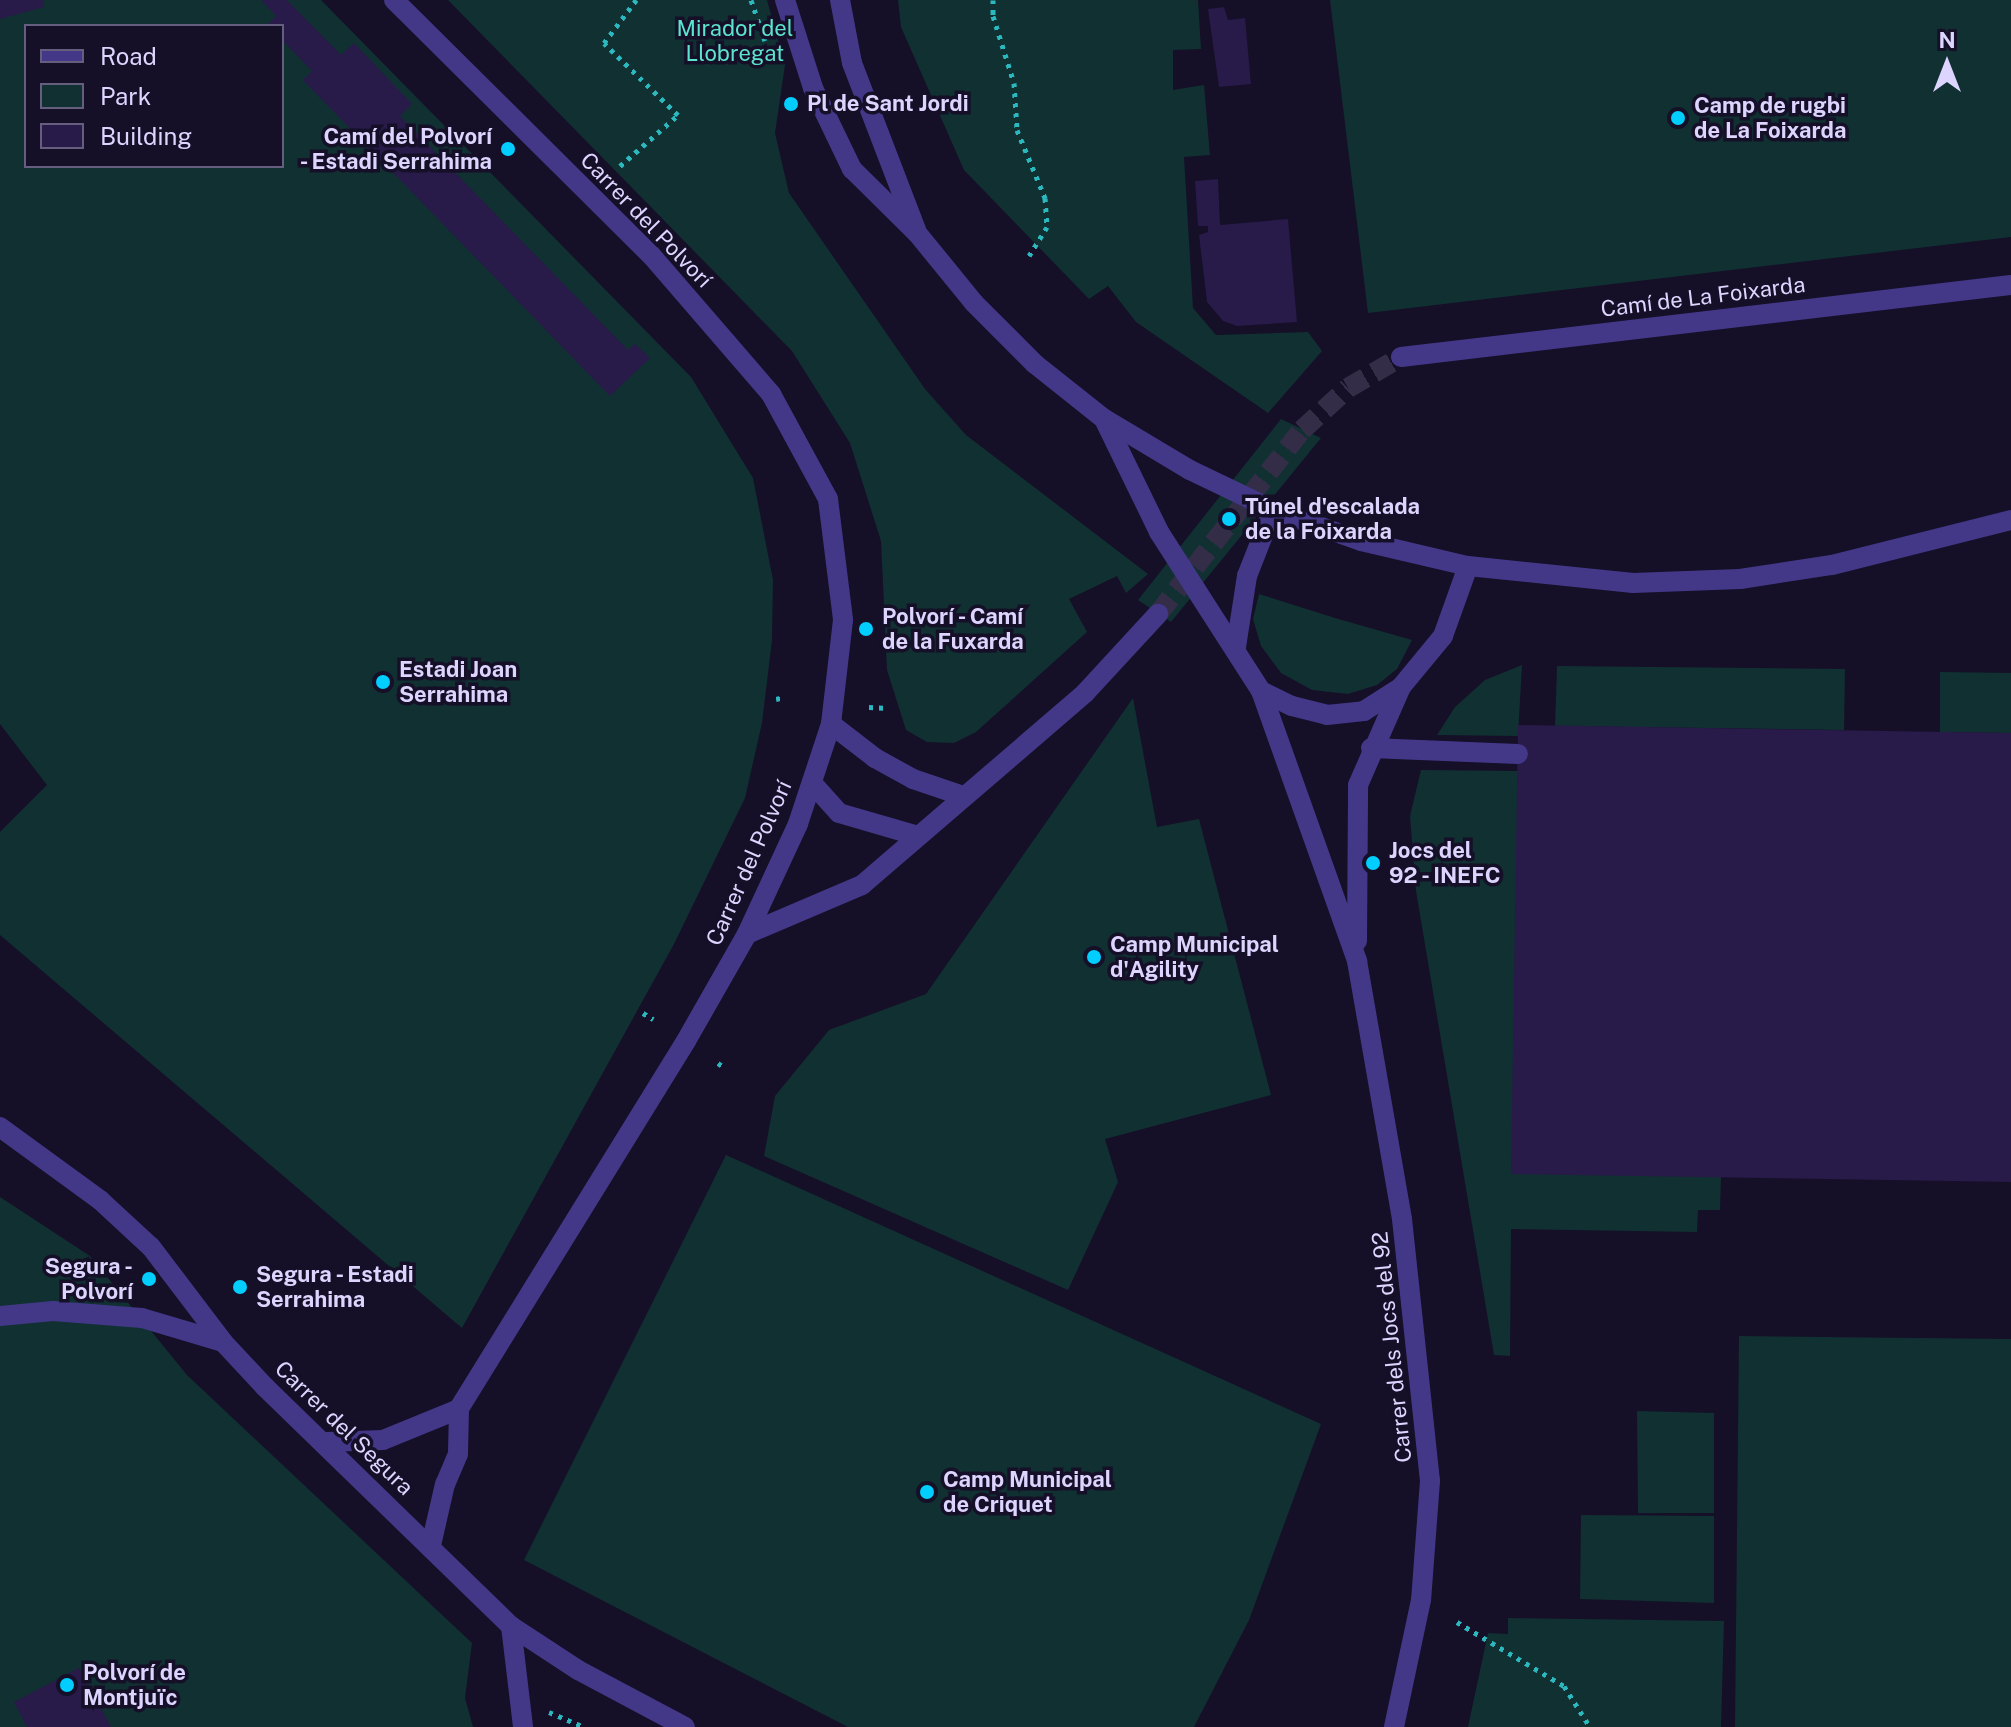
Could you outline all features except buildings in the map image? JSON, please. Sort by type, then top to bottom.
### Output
[{"type":"street","name":"Carrer del Polvorí","points":[[394,0],[651,255],[771,394],[828,499],[843,620],[831,724],[812,783],[747,934],[459,1409],[458,1454],[445,1484],[431,1545]]},
{"type":"street","points":[[785,0],[813,88],[852,169],[917,233],[974,303],[1035,364],[1103,418],[1190,470],[1273,510],[1361,541],[1468,566],[1633,583],[1740,579],[1884,554],[2011,520]]},
{"type":"street","points":[[840,0],[852,63],[917,233]]},
{"type":"street","name":"Camí de La Foixarda","points":[[1401,357],[2011,285]]},
{"type":"street","points":[[1103,418],[1159,532],[1236,647],[1261,691],[1357,961]]},
{"type":"street","points":[[1236,647],[1247,576],[1273,510]]},
{"type":"street","points":[[1357,961],[1354,819],[1371,748],[1401,687],[1443,636],[1468,566]]},
{"type":"street","points":[[747,934],[862,885],[990,770],[1085,693],[1158,614]]},
{"type":"street","points":[[1261,691],[1327,715],[1364,711],[1401,687]]},
{"type":"street","points":[[831,724],[888,765],[963,796]]},
{"type":"street","points":[[1371,748],[1518,754]]},
{"type":"street","points":[[812,783],[839,813],[918,836]]},
{"type":"street","name":"Carrer dels Jocs del 92","points":[[1357,961],[1402,1219],[1430,1481],[1421,1600],[1394,1727]]},
{"type":"street","name":"Carrer del Segura","points":[[0,1127],[100,1200],[151,1247],[223,1342],[511,1626],[578,1670],[685,1727]]},
{"type":"street","points":[[0,1316],[53,1311],[142,1318],[223,1342]]},
{"type":"street","points":[[327,1442],[383,1440],[459,1409]]},
{"type":"street","points":[[511,1626],[523,1727]]},
{"type":"path","points":[[620,166],[678,115],[604,43],[636,0]]},
{"type":"path","points":[[993,0],[993,16],[1014,83],[1017,130],[1045,198],[1047,227],[1029,256]]},
{"type":"path","points":[[776,699],[784,697]]},
{"type":"path","points":[[869,707],[888,708]]},
{"type":"path","points":[[643,1013],[653,1019]]},
{"type":"path","points":[[718,1063],[725,1068]]},
{"type":"path","points":[[1457,1622],[1564,1686],[1590,1727]]},
{"type":"path","points":[[521,1706],[561,1714],[585,1727]]},
{"type":"green space","name":"Estadi Joan Serrahima","points":[[0,0],[321,0],[691,377],[753,478],[773,580],[772,640],[762,723],[745,798],[674,944],[462,1328],[0,935],[0,832],[47,785],[0,724]]},
{"type":"green space","name":"Mirador del Llobregat","points":[[448,0],[767,0],[785,65],[775,133],[789,193],[925,389],[966,435],[1148,574],[1126,593],[1117,576],[1069,599],[1087,632],[976,732],[954,743],[927,742],[906,730],[887,670],[881,541],[850,443],[792,351]]},
{"type":"green space","points":[[898,0],[1198,0],[1201,49],[1173,50],[1173,90],[1204,85],[1210,155],[1184,157],[1193,308],[1216,335],[1308,332],[1322,351],[1268,413],[1136,322],[1108,286],[1089,299],[964,170],[901,27]]},
{"type":"green space","name":"Camp de rugbi de La Foixarda","points":[[1330,0],[2011,0],[2011,237],[1368,313]]},
{"type":"green space","name":"Túnel d'escalada de la Foixarda","points":[[1281,419],[1321,438],[1171,622],[1138,600]]},
{"type":"green space","points":[[1259,594],[1412,640],[1397,669],[1377,685],[1348,694],[1312,690],[1281,673],[1261,646],[1253,619]]},
{"type":"green space","points":[[1522,665],[1518,736],[1437,735],[1455,707],[1485,680]]},
{"type":"green space","points":[[1557,666],[1845,669],[1844,730],[1555,726]]},
{"type":"green space","points":[[1940,672],[2011,673],[2011,733],[1940,732]]},
{"type":"green space","name":"Camp Municipal d'Agility","points":[[1133,698],[1157,827],[1199,819],[1271,1095],[1105,1139],[1118,1182],[1068,1290],[764,1156],[775,1096],[829,1030],[926,994]]},
{"type":"green space","points":[[1421,770],[1518,771],[1721,1177],[1720,1210],[1698,1210],[1697,1232],[1511,1229],[1510,1356],[1494,1355],[1416,891],[1410,816]]},
{"type":"green space","name":"Camp Municipal de Criquet","points":[[726,1155],[1321,1424],[1249,1620],[1194,1727],[848,1727],[524,1560]]},
{"type":"green space","points":[[0,1197],[90,1256],[187,1375],[472,1643],[465,1698],[473,1727],[0,1727]]},
{"type":"green space","points":[[1739,1336],[2011,1339],[2011,1727],[1735,1727]]},
{"type":"green space","points":[[1637,1411],[1714,1413],[1714,1513],[1638,1513]]},
{"type":"green space","points":[[1581,1515],[1714,1516],[1714,1603],[1580,1599]]},
{"type":"green space","points":[[1508,1618],[1724,1621],[1721,1727],[1468,1727],[1488,1633],[1508,1634]]},
{"type":"tunnel","points":[[1158,614],[1302,430],[1348,388],[1401,357]]},
{"type":"place","name":"Pl de Sant Jordi","points":[[791,104]]},
{"type":"place","name":"Camp de rugbi de La Foixarda","points":[[1678,118]]},
{"type":"place","name":"Camí del Polvorí - Estadi Serrahima","points":[[508,149]]},
{"type":"place","name":"Túnel d'escalada de la Foixarda","points":[[1229,519]]},
{"type":"place","name":"Polvorí - Camí de la Fuxarda","points":[[866,629]]},
{"type":"place","name":"Estadi Joan Serrahima","points":[[383,682]]},
{"type":"place","name":"Jocs del 92 - INEFC","points":[[1373,863]]},
{"type":"place","name":"Camp Municipal d'Agility","points":[[1094,957]]},
{"type":"place","name":"Segura - Polvorí","points":[[149,1279]]},
{"type":"place","name":"Segura - Estadi Serrahima","points":[[240,1287]]},
{"type":"place","name":"Camp Municipal de Criquet","points":[[927,1492]]},
{"type":"place","name":"Polvorí de Montjuïc","points":[[67,1685]]}]
